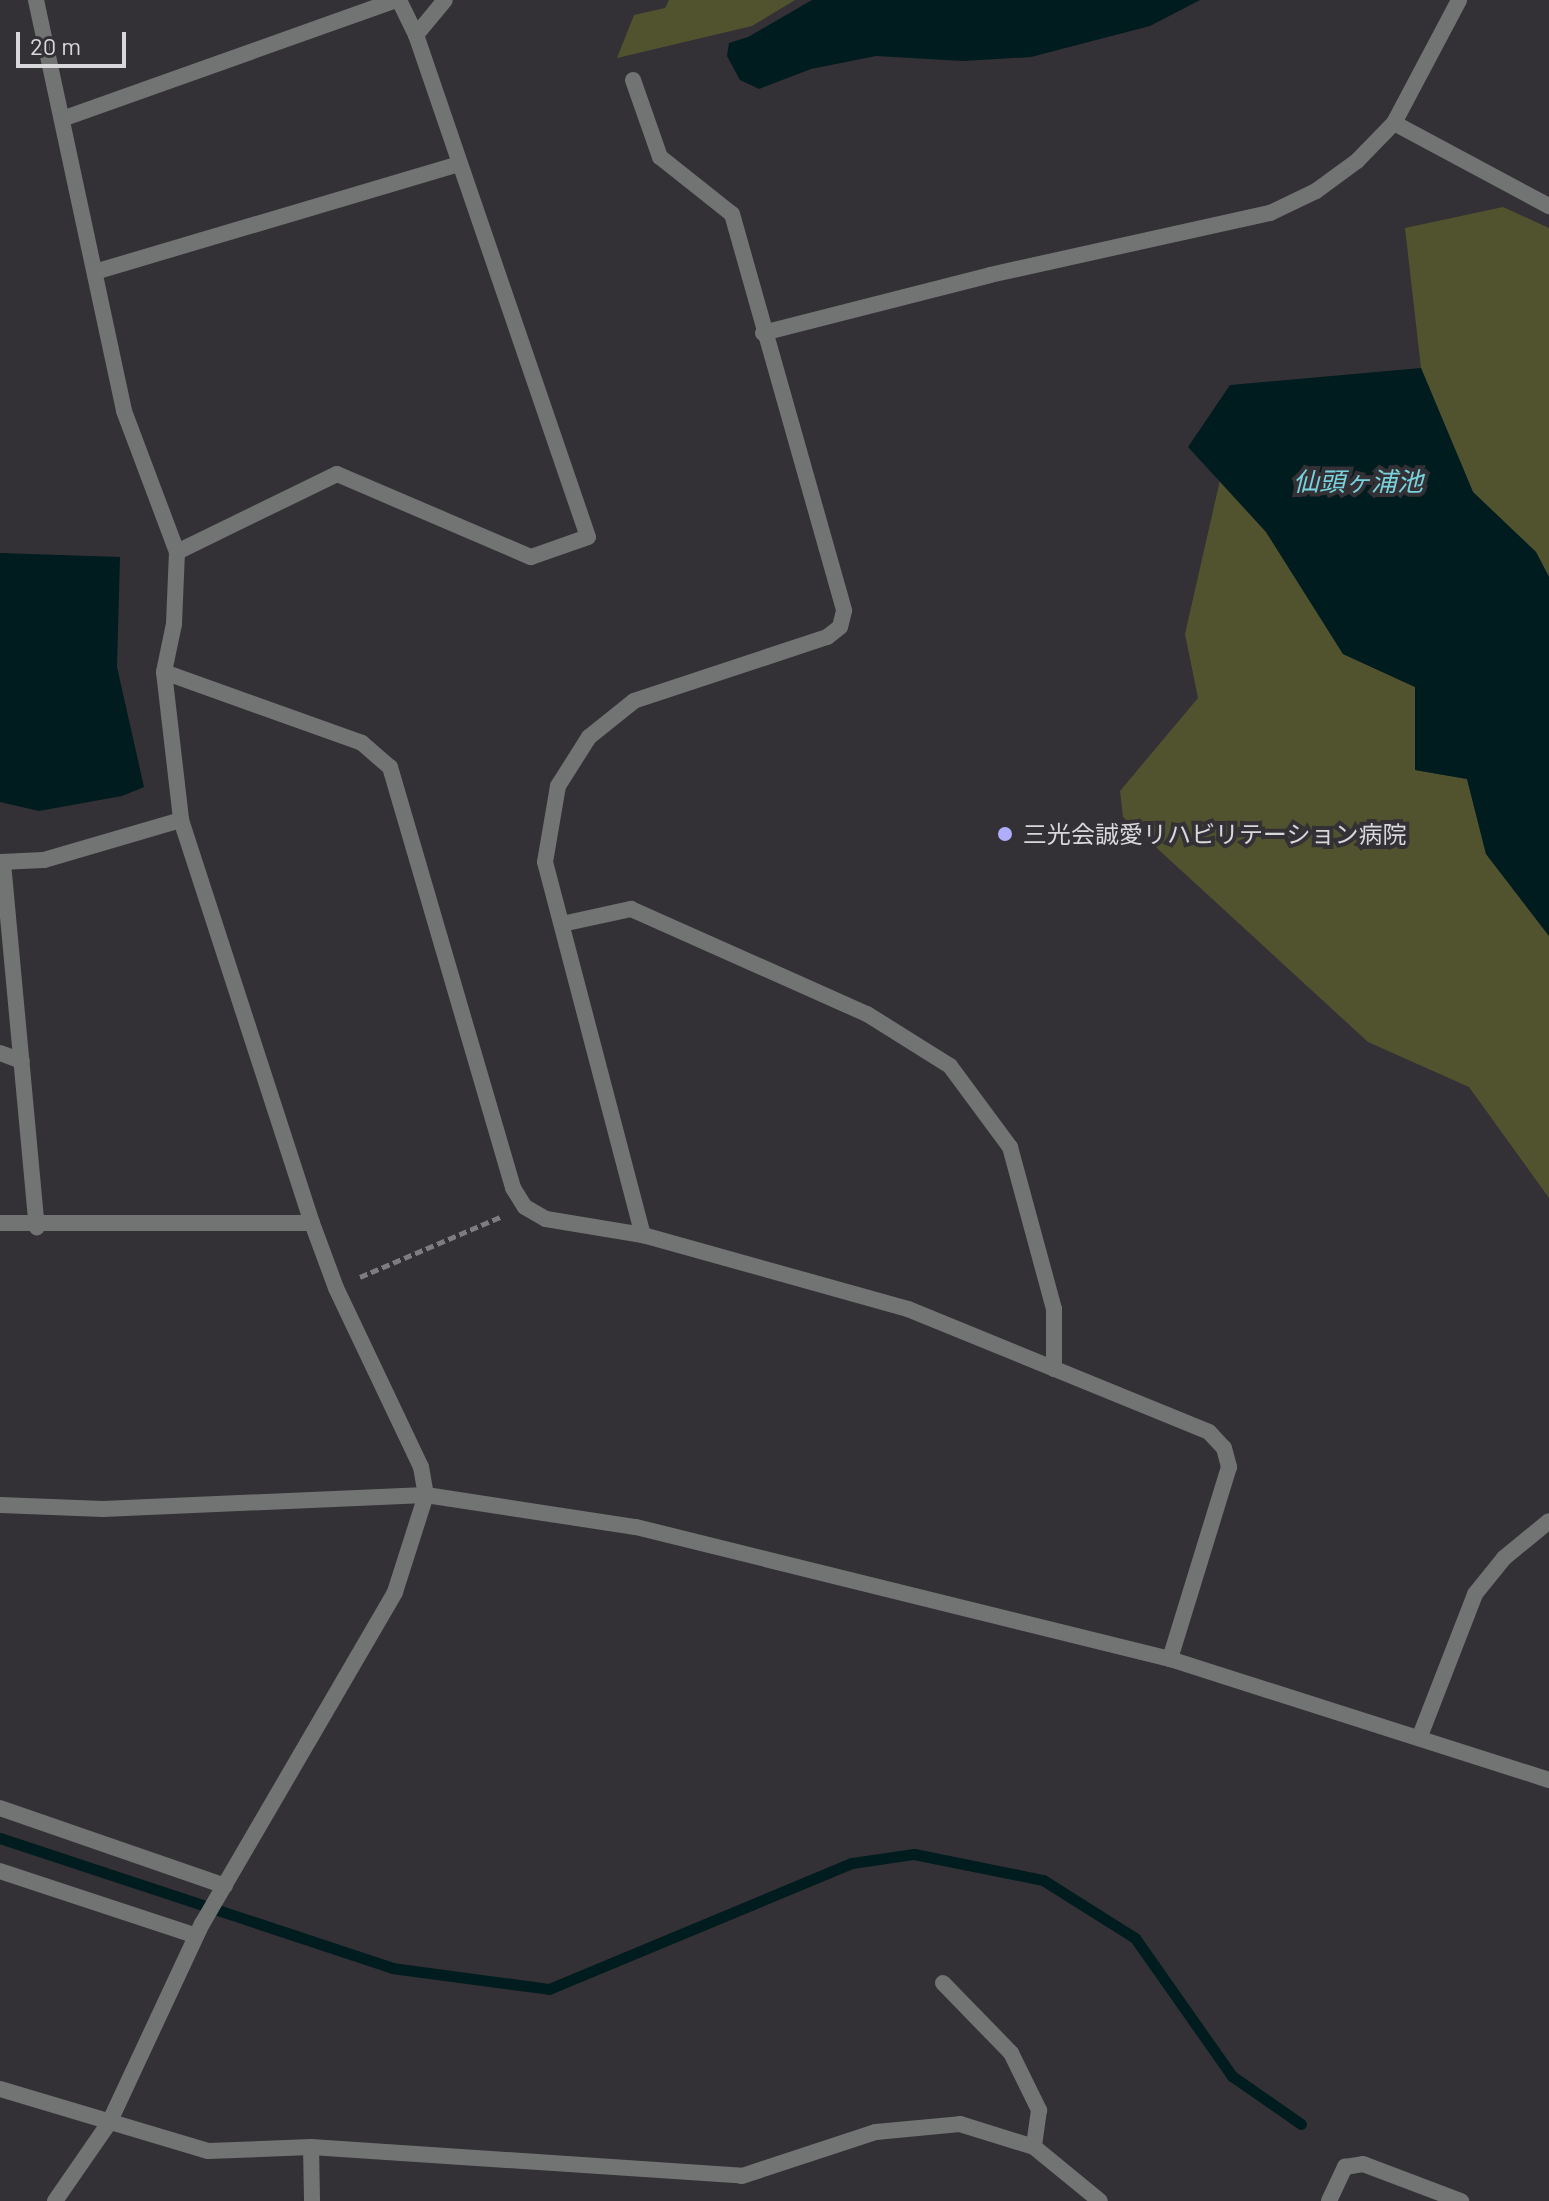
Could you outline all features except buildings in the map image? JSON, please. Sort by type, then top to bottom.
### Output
[{"type":"street","points":[[36,0],[98,271],[124,411],[177,552],[174,624],[164,672],[181,820],[312,1223],[336,1288],[421,1467],[426,1495],[395,1592],[196,1936],[109,2123],[55,2201]]},
{"type":"street","points":[[62,119],[398,0],[416,35],[588,537],[531,557],[337,474],[177,552]]},
{"type":"street","points":[[416,35],[445,0]]},
{"type":"street","points":[[763,333],[990,275],[1270,213],[1337,176],[1394,123],[1459,0]]},
{"type":"street","points":[[633,80],[660,157],[732,214],[763,333],[844,611],[840,627],[827,637],[634,701],[589,737],[558,786],[549,822],[545,862],[643,1235]]},
{"type":"street","points":[[1394,123],[1549,206]]},
{"type":"street","points":[[98,271],[459,164]]},
{"type":"street","points":[[164,672],[362,743],[390,767],[513,1188],[525,1207],[546,1219],[643,1235],[908,1309],[1209,1432],[1224,1448],[1229,1467],[1170,1659]]},
{"type":"street","points":[[37,1227],[2,862],[44,860],[181,820]]},
{"type":"street","points":[[562,924],[631,909],[867,1014],[950,1066],[1010,1147],[1054,1309],[1054,1369]]},
{"type":"street","points":[[0,1053],[22,1061]]},
{"type":"street","points":[[0,1223],[37,1227],[312,1223]]},
{"type":"street","points":[[0,1505],[103,1509],[426,1495],[636,1527],[1170,1659],[1420,1736],[1549,1780]]},
{"type":"street","points":[[1420,1736],[1475,1594],[1504,1558],[1549,1521]]},
{"type":"street","points":[[0,1808],[225,1886]]},
{"type":"street","points":[[0,1871],[196,1936]]},
{"type":"street","points":[[943,1983],[1011,2053],[1039,2110],[1034,2147]]},
{"type":"street","points":[[0,2089],[208,2151],[311,2147],[742,2176],[876,2132],[960,2124],[1034,2147],[1100,2201]]},
{"type":"street","points":[[311,2147],[312,2201]]},
{"type":"street","points":[[1329,2201],[1345,2167],[1363,2164],[1461,2201]]},
{"type":"path","points":[[336,1288],[525,1207]]},
{"type":"green space","points":[[669,0],[795,0],[752,26],[617,58],[634,15],[665,8]]},
{"type":"green space","points":[[1503,207],[1549,228],[1549,577],[1536,552],[1473,492],[1421,368],[1405,228]]},
{"type":"green space","points":[[1220,480],[1266,532],[1343,654],[1415,687],[1415,770],[1467,779],[1486,854],[1549,936],[1549,1198],[1469,1087],[1368,1042],[1123,817],[1120,791],[1198,698],[1185,634]]},
{"type":"water","points":[[812,0],[1200,0],[1150,26],[1031,57],[963,61],[876,56],[811,69],[759,89],[740,80],[727,56],[729,43],[748,37]]},
{"type":"water","name":"仙頭ヶ浦池","points":[[1421,368],[1473,492],[1536,552],[1549,577],[1549,936],[1486,854],[1467,779],[1415,770],[1415,687],[1343,654],[1266,532],[1188,447],[1230,385]]},
{"type":"water","points":[[0,553],[120,557],[117,667],[144,787],[122,796],[39,811],[0,802]]},
{"type":"waterway","points":[[0,1838],[392,1968],[549,1989],[852,1863],[914,1854],[1043,1880],[1135,1938],[1232,2076],[1301,2124]]},
{"type":"place","name":"三光会誠愛リハビリテーション病院","points":[[1005,834]]}]
